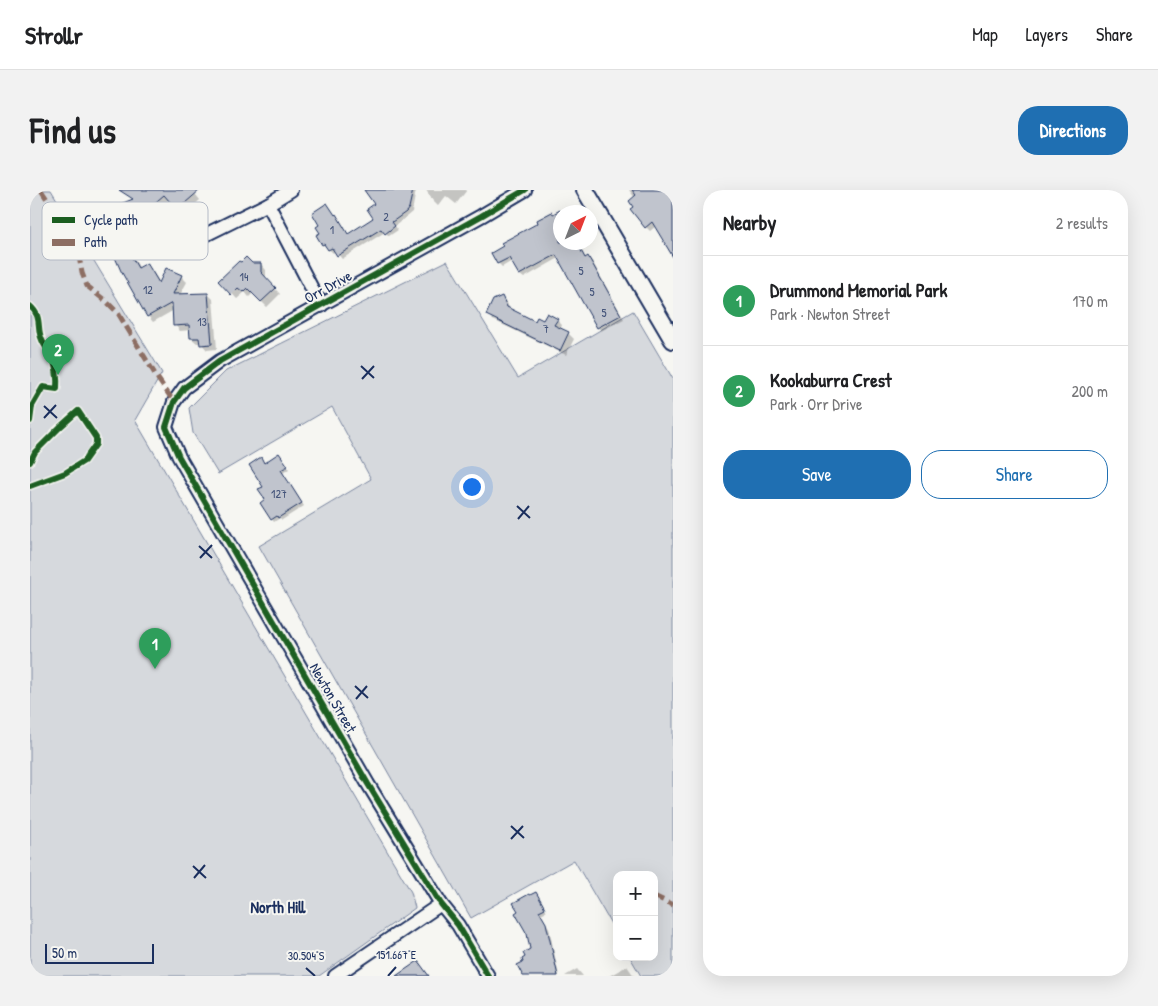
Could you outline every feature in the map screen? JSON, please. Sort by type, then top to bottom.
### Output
[{"type":"street","points":[[208,234],[268,204],[290,190]]},
{"type":"street","name":"Orr Drive","points":[[166,427],[174,402],[184,388],[220,361],[525,190]]},
{"type":"street","points":[[586,190],[673,340]]},
{"type":"street","points":[[268,204],[321,306]]},
{"type":"street","name":"Newton Street","points":[[166,427],[179,457],[368,784],[441,904],[458,924],[488,976]]},
{"type":"street","points":[[335,976],[441,904]]},
{"type":"shaded area","points":[[30,190],[51,190],[58,202],[42,202],[42,260],[93,260],[162,373],[135,420],[411,892],[415,908],[319,976],[30,976]]},
{"type":"shaded area","points":[[447,261],[518,378],[633,311],[673,379],[673,976],[641,976],[632,961],[658,961],[658,871],[613,871],[613,927],[574,860],[471,918],[259,546],[371,479],[332,407],[218,474],[193,433],[189,408],[226,371]]},
{"type":"building","points":[[119,190],[200,190],[186,202],[170,202],[164,195],[156,202],[126,202],[133,199]]},
{"type":"building","points":[[364,190],[413,190],[409,208],[392,222],[395,226],[385,234],[381,229],[337,256],[332,248],[328,250],[324,244],[322,245],[316,235],[320,233],[316,227],[319,225],[312,213],[327,203],[348,234],[373,218],[367,209],[374,204]]},
{"type":"building","points":[[632,190],[673,190],[673,257],[652,222],[645,228],[630,209],[633,207],[629,201],[636,195]]},
{"type":"building","points":[[552,212],[553,250],[581,250],[585,258],[588,256],[621,315],[597,328],[556,255],[519,275],[509,258],[497,264],[491,253],[503,246],[501,243],[538,223],[537,220]]},
{"type":"building","points":[[246,257],[252,263],[261,263],[261,272],[276,288],[261,302],[247,288],[243,292],[238,288],[231,295],[218,281],[239,261],[241,262]]},
{"type":"building","points":[[116,260],[133,260],[138,268],[147,263],[159,283],[166,268],[182,275],[173,294],[208,293],[212,344],[200,345],[199,338],[190,338],[189,325],[173,326],[172,303],[147,317]]},
{"type":"building","points":[[502,296],[507,307],[535,321],[537,317],[543,320],[547,313],[558,319],[554,325],[569,332],[560,351],[486,315],[493,300]]},
{"type":"building","points":[[279,453],[288,466],[281,470],[302,503],[278,518],[277,516],[271,520],[260,503],[265,499],[258,489],[263,487],[249,465],[261,457],[264,463]]},
{"type":"building","points":[[536,892],[545,908],[539,911],[546,923],[558,976],[523,976],[517,965],[523,962],[522,959],[525,957],[523,953],[530,949],[527,934],[515,913],[518,911],[513,903]]},
{"type":"building","points":[[418,961],[429,976],[396,976]]},
{"type":"marked path","points":[[41,190],[49,202]]},
{"type":"marked path","points":[[80,260],[87,286],[118,313],[174,402]]},
{"type":"marked path","points":[[658,898],[673,905]]},
{"type":"cycle path","points":[[488,976],[458,925],[441,904],[368,784],[179,457],[166,427],[174,402],[184,388],[220,361],[525,190]]},
{"type":"cycle path","points":[[30,306],[37,314],[40,336],[53,360],[57,385],[57,389],[43,387],[32,406],[30,421]]},
{"type":"cycle path","points":[[30,462],[35,452],[78,411],[96,438],[96,444],[84,461],[65,473],[30,486]]},
{"type":"place","name":"Kookaburra Crest","points":[[58,375]]},
{"type":"place","name":"Drummond Memorial Park","points":[[155,669]]},
{"type":"district","name":"North Hill","points":[[278,907]]}]
